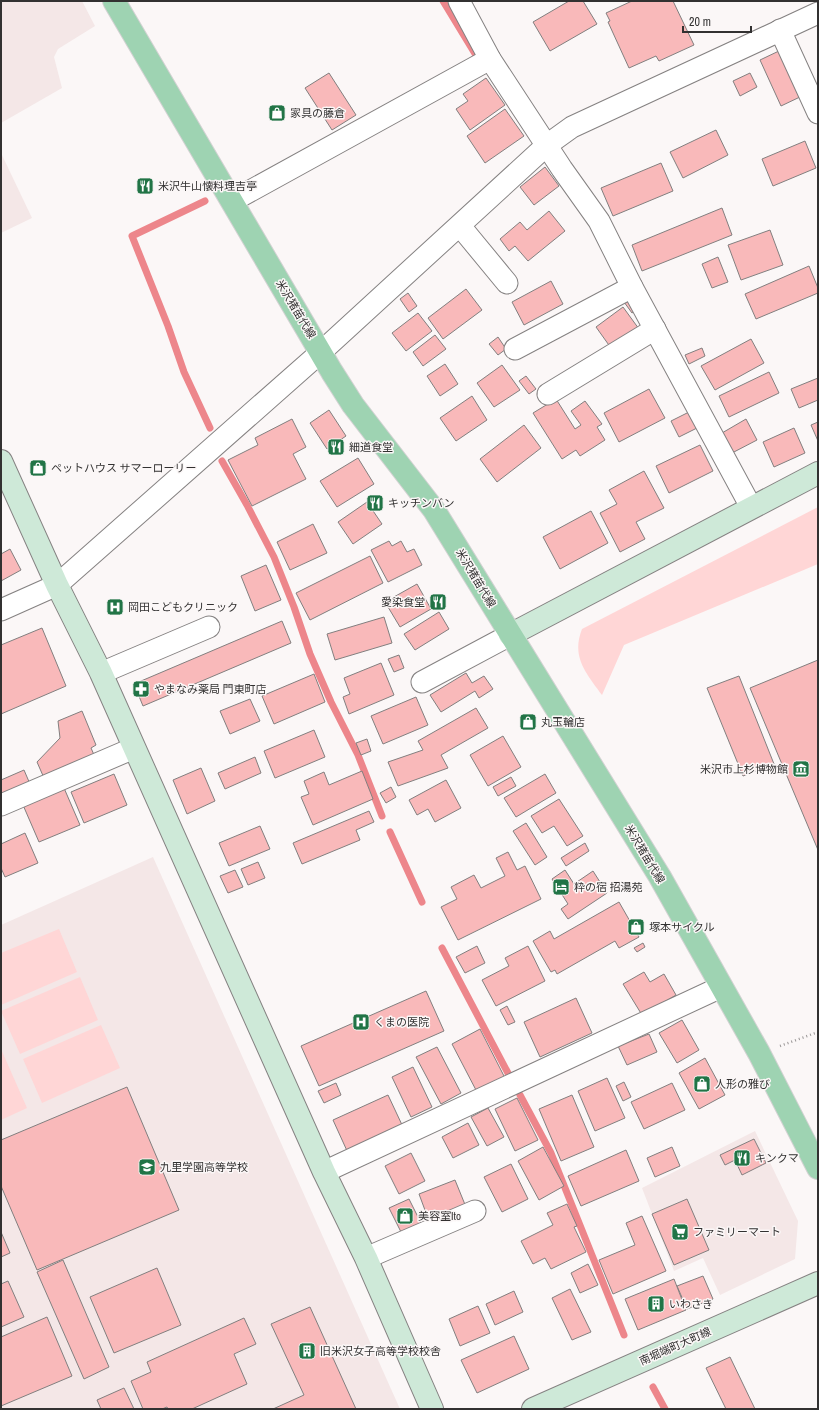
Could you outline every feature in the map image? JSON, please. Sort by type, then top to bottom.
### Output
[{"type":"main road","name":"米沢猪苗代線","points":[[114,1],[353,405],[434,510],[660,877],[759,1053],[818,1168]]},
{"type":"street","points":[[459,1],[490,59],[599,221],[632,287],[751,507]]},
{"type":"street","points":[[1,610],[57,586],[322,352],[547,145],[572,127],[818,13]]},
{"type":"street","points":[[780,30],[818,113]]},
{"type":"street","points":[[232,201],[490,59]]},
{"type":"street","points":[[460,226],[507,283]]},
{"type":"street","points":[[515,349],[632,287]]},
{"type":"street","points":[[548,394],[655,329]]},
{"type":"street","points":[[1,461],[57,586],[101,673],[324,1172],[366,1258],[432,1409]]},
{"type":"street","points":[[422,682],[751,507],[818,473]]},
{"type":"street","points":[[101,673],[208,627]]},
{"type":"street","points":[[1,805],[134,748]]},
{"type":"street","points":[[324,1172],[721,987]]},
{"type":"street","points":[[366,1258],[475,1210]]},
{"type":"street","name":"南堀端町大町線","points":[[532,1409],[818,1283]]},
{"type":"path","points":[[759,1053],[818,1032]]},
{"type":"shaded area","points":[[1,1],[82,1],[95,26],[58,49],[54,57],[62,88],[1,123]]},
{"type":"shaded area","points":[[1,153],[32,218],[1,233]]},
{"type":"shaded area","points":[[818,507],[818,564],[624,645],[602,695],[586,672],[579,656],[579,639],[582,629]]},
{"type":"shaded area","name":"九里学園高等学校","points":[[153,857],[400,1409],[1,1409],[1,925]]},
{"type":"shaded area","points":[[59,929],[77,972],[1,1005],[1,953]]},
{"type":"shaded area","points":[[80,977],[98,1020],[20,1054],[1,1011]]},
{"type":"shaded area","points":[[101,1025],[120,1068],[42,1103],[23,1059]]},
{"type":"shaded area","points":[[1,1049],[27,1108],[1,1120]]},
{"type":"shaded area","points":[[755,1131],[798,1221],[795,1259],[720,1295],[703,1258],[674,1271],[642,1188]]},
{"type":"building","points":[[569,1],[583,1],[597,24],[550,51],[533,22]]},
{"type":"building","points":[[632,1],[673,1],[694,45],[659,61],[656,56],[629,68],[608,22],[610,21],[606,13]]},
{"type":"building","points":[[781,50],[802,96],[781,106],[760,60]]},
{"type":"building","points":[[329,73],[356,115],[332,130],[305,88]]},
{"type":"building","points":[[750,73],[757,87],[740,96],[733,81]]},
{"type":"building","points":[[486,78],[505,105],[470,130],[456,109],[468,101],[463,94]]},
{"type":"building","points":[[505,109],[524,136],[485,163],[467,136]]},
{"type":"building","points":[[716,130],[728,155],[683,178],[670,152]]},
{"type":"building","points":[[805,141],[816,168],[773,186],[762,159]]},
{"type":"building","points":[[661,163],[673,191],[613,216],[601,188]]},
{"type":"building","points":[[545,167],[559,186],[534,205],[520,187]]},
{"type":"building","points":[[722,208],[732,235],[642,271],[632,245]]},
{"type":"building","points":[[549,211],[565,231],[528,261],[515,246],[509,251],[500,239],[520,222],[527,230]]},
{"type":"building","points":[[770,230],[783,265],[741,280],[728,245]]},
{"type":"building","points":[[718,257],[728,282],[712,288],[702,264]]},
{"type":"building","points":[[809,266],[818,288],[818,293],[756,319],[745,294]]},
{"type":"building","points":[[551,281],[563,304],[524,325],[512,302]]},
{"type":"building","points":[[466,289],[482,310],[443,339],[428,318]]},
{"type":"building","points":[[408,293],[417,306],[409,312],[400,299]]},
{"type":"building","points":[[630,298],[638,309],[632,313],[624,302]]},
{"type":"building","points":[[623,307],[639,329],[611,348],[596,327]]},
{"type":"building","points":[[418,313],[432,331],[406,351],[392,333]]},
{"type":"building","points":[[435,335],[446,349],[423,366],[413,352]]},
{"type":"building","points":[[498,337],[506,349],[498,355],[489,344]]},
{"type":"building","points":[[751,339],[764,363],[715,390],[701,366]]},
{"type":"building","points":[[702,348],[705,356],[689,364],[685,355]]},
{"type":"building","points":[[445,364],[458,384],[440,396],[427,376]]},
{"type":"building","points":[[502,365],[520,390],[494,407],[477,383]]},
{"type":"building","points":[[769,372],[779,393],[729,417],[719,396]]},
{"type":"building","points":[[526,376],[536,389],[529,394],[519,381]]},
{"type":"building","points":[[818,378],[818,400],[799,408],[791,389]]},
{"type":"building","points":[[649,389],[665,418],[619,442],[604,413]]},
{"type":"building","points":[[472,396],[487,420],[456,441],[440,418]]},
{"type":"building","points":[[556,399],[575,429],[581,425],[571,411],[585,401],[602,424],[597,427],[605,440],[580,456],[576,450],[562,459],[533,413]]},
{"type":"building","points":[[329,410],[346,436],[327,449],[310,423]]},
{"type":"building","points":[[689,412],[697,428],[679,437],[671,421]]},
{"type":"building","points":[[292,419],[306,447],[293,454],[306,479],[252,506],[228,460],[258,445],[255,438]]},
{"type":"building","points":[[746,419],[757,440],[732,453],[722,433]]},
{"type":"building","points":[[818,422],[818,441],[811,425]]},
{"type":"building","points":[[524,425],[541,448],[497,482],[480,459]]},
{"type":"building","points":[[794,428],[805,453],[774,467],[763,442]]},
{"type":"building","points":[[700,445],[713,471],[669,493],[656,466]]},
{"type":"building","points":[[358,458],[374,484],[337,507],[320,481]]},
{"type":"building","points":[[644,471],[664,508],[636,522],[645,539],[620,552],[600,513],[617,504],[609,490]]},
{"type":"building","points":[[367,502],[382,524],[353,544],[338,522]]},
{"type":"building","points":[[591,511],[608,543],[560,569],[543,537]]},
{"type":"building","points":[[313,524],[327,553],[290,570],[277,542]]},
{"type":"building","points":[[389,541],[392,546],[401,541],[407,552],[414,549],[422,565],[388,582],[371,550]]},
{"type":"building","points":[[10,549],[21,570],[1,581],[1,554]]},
{"type":"building","points":[[370,556],[383,583],[310,620],[296,593]]},
{"type":"building","points":[[266,565],[281,600],[255,611],[241,576]]},
{"type":"building","points":[[417,584],[431,609],[400,627],[385,602]]},
{"type":"building","points":[[439,612],[449,629],[415,650],[404,634]]},
{"type":"building","points":[[384,617],[392,643],[335,660],[327,634]]},
{"type":"building","points":[[282,621],[291,643],[143,706],[134,684]]},
{"type":"building","points":[[42,628],[66,686],[1,714],[1,645]]},
{"type":"building","points":[[399,655],[404,668],[394,672],[388,659]]},
{"type":"building","name":"米沢市上杉博物館","points":[[818,660],[818,850],[750,688]]},
{"type":"building","points":[[381,663],[394,695],[349,714],[343,697],[350,694],[344,678]]},
{"type":"building","points":[[466,673],[472,683],[484,676],[493,689],[479,698],[475,691],[441,712],[430,695]]},
{"type":"building","points":[[314,674],[325,702],[274,724],[262,696]]},
{"type":"building","points":[[739,676],[774,764],[743,776],[707,688]]},
{"type":"building","points":[[416,697],[428,725],[383,744],[371,716]]},
{"type":"building","points":[[250,699],[260,721],[230,734],[220,711]]},
{"type":"building","points":[[476,708],[488,728],[441,755],[448,768],[398,786],[388,762],[423,750],[418,741]]},
{"type":"building","points":[[82,711],[96,745],[91,748],[95,757],[44,778],[37,762],[60,738],[58,721]]},
{"type":"building","points":[[314,730],[325,757],[275,778],[264,751]]},
{"type":"building","points":[[503,736],[521,767],[488,786],[470,755]]},
{"type":"building","points":[[367,739],[371,751],[361,755],[356,743]]},
{"type":"building","points":[[255,757],[261,773],[225,789],[218,773]]},
{"type":"building","points":[[201,768],[215,801],[187,814],[173,780]]},
{"type":"building","points":[[24,770],[30,784],[1,797],[1,780]]},
{"type":"building","points":[[362,771],[373,799],[313,825],[301,797],[309,794],[304,781],[324,772],[329,785]]},
{"type":"building","points":[[114,774],[127,805],[84,823],[71,792]]},
{"type":"building","points":[[545,774],[556,793],[516,817],[504,798]]},
{"type":"building","points":[[511,777],[516,786],[498,796],[493,787]]},
{"type":"building","points":[[446,780],[461,808],[435,822],[428,809],[417,815],[409,800]]},
{"type":"building","points":[[391,787],[396,797],[386,803],[380,793]]},
{"type":"building","points":[[64,788],[80,825],[39,842],[23,805]]},
{"type":"building","points":[[559,799],[583,836],[567,846],[554,826],[542,833],[531,816]]},
{"type":"building","points":[[369,811],[374,822],[356,830],[360,840],[302,864],[293,843]]},
{"type":"building","points":[[526,823],[547,857],[535,865],[513,831]]},
{"type":"building","points":[[260,826],[270,849],[229,866],[219,843]]},
{"type":"building","points":[[25,833],[38,863],[5,877],[1,868],[1,844]]},
{"type":"building","points":[[585,843],[589,851],[566,866],[561,858]]},
{"type":"building","points":[[508,852],[517,870],[525,866],[541,899],[458,940],[441,907],[457,899],[451,887],[474,875],[481,888],[505,876],[496,858]]},
{"type":"building","points":[[258,862],[265,878],[248,885],[241,869]]},
{"type":"building","points":[[235,870],[243,887],[228,893],[220,876]]},
{"type":"building","points":[[565,870],[574,884],[593,871],[607,893],[568,919],[561,909],[568,904],[552,879]]},
{"type":"building","points":[[619,902],[639,937],[619,948],[615,941],[557,974],[555,970],[551,972],[533,941],[550,931],[554,939]]},
{"type":"building","points":[[643,943],[645,947],[637,952],[634,948]]},
{"type":"building","points":[[477,946],[485,963],[465,973],[456,957]]},
{"type":"building","points":[[528,946],[545,981],[496,1006],[482,980],[509,966],[505,958]]},
{"type":"building","points":[[644,972],[650,982],[664,974],[676,995],[642,1015],[623,984]]},
{"type":"building","points":[[426,991],[444,1031],[319,1086],[301,1046]]},
{"type":"building","points":[[576,998],[592,1033],[540,1057],[524,1022]]},
{"type":"building","points":[[507,1006],[515,1022],[508,1025],[500,1010]]},
{"type":"building","points":[[682,1020],[699,1050],[677,1063],[659,1033]]},
{"type":"building","points":[[480,1029],[505,1078],[477,1092],[452,1044]]},
{"type":"building","points":[[649,1034],[657,1052],[627,1065],[618,1046]]},
{"type":"building","points":[[437,1047],[461,1093],[441,1104],[416,1057]]},
{"type":"building","name":"人形の雅び","points":[[705,1058],[725,1095],[699,1109],[679,1073]]},
{"type":"building","points":[[413,1067],[432,1107],[411,1117],[392,1077]]},
{"type":"building","points":[[607,1078],[625,1118],[595,1131],[578,1091]]},
{"type":"building","points":[[624,1082],[631,1097],[623,1101],[616,1086]]},
{"type":"building","points":[[336,1083],[341,1095],[324,1103],[318,1091]]},
{"type":"building","points":[[672,1083],[685,1110],[644,1129],[631,1102]]},
{"type":"building","points":[[127,1087],[179,1210],[37,1270],[1,1186],[1,1140]]},
{"type":"building","points":[[388,1095],[403,1127],[348,1153],[333,1120]]},
{"type":"building","points":[[572,1095],[594,1147],[561,1161],[539,1109]]},
{"type":"building","points":[[517,1098],[538,1140],[515,1151],[495,1109]]},
{"type":"building","points":[[488,1108],[504,1137],[487,1146],[471,1117]]},
{"type":"building","points":[[468,1123],[479,1145],[453,1158],[442,1137]]},
{"type":"building","name":"キンクマ","points":[[754,1139],[766,1163],[742,1175],[735,1160],[725,1165],[720,1155]]},
{"type":"building","points":[[543,1147],[564,1186],[539,1200],[518,1161]]},
{"type":"building","points":[[672,1147],[680,1166],[655,1177],[647,1158]]},
{"type":"building","points":[[626,1150],[639,1181],[581,1206],[568,1176]]},
{"type":"building","points":[[411,1153],[425,1181],[399,1194],[385,1166]]},
{"type":"building","points":[[511,1164],[528,1199],[502,1212],[484,1177]]},
{"type":"building","points":[[455,1180],[466,1207],[429,1221],[419,1194]]},
{"type":"building","name":"美容室Ito","points":[[409,1199],[421,1223],[401,1232],[389,1208]]},
{"type":"building","name":"ファミリーマート","points":[[687,1199],[709,1250],[674,1265],[652,1214]]},
{"type":"building","points":[[567,1204],[577,1226],[574,1227],[586,1252],[551,1269],[545,1258],[533,1264],[521,1241],[553,1225],[547,1213]]},
{"type":"building","points":[[642,1216],[666,1271],[613,1294],[599,1260],[635,1245],[626,1223]]},
{"type":"building","points":[[1,1232],[10,1253],[1,1257]]},
{"type":"building","points":[[63,1260],[109,1367],[84,1379],[37,1272]]},
{"type":"building","points":[[588,1264],[598,1285],[580,1293],[571,1273]]},
{"type":"building","points":[[157,1268],[181,1325],[114,1353],[90,1297]]},
{"type":"building","points":[[703,1276],[713,1299],[687,1309],[677,1286]]},
{"type":"building","name":"いわさき","points":[[674,1279],[686,1310],[638,1330],[625,1299]]},
{"type":"building","points":[[8,1281],[24,1317],[1,1327],[1,1284]]},
{"type":"building","points":[[570,1289],[591,1332],[572,1340],[552,1298]]},
{"type":"building","points":[[514,1291],[523,1312],[495,1325],[486,1304]]},
{"type":"building","points":[[478,1306],[490,1333],[460,1346],[449,1319]]},
{"type":"building","name":"旧米沢女子高等学校校舎","points":[[310,1307],[356,1409],[273,1409],[304,1395],[271,1324]]},
{"type":"building","points":[[47,1317],[72,1376],[1,1406],[1,1337]]},
{"type":"building","points":[[244,1318],[256,1344],[234,1354],[247,1384],[192,1409],[168,1409],[167,1407],[162,1409],[143,1409],[131,1381],[151,1372],[147,1362]]},
{"type":"building","points":[[514,1336],[529,1369],[477,1393],[461,1360]]},
{"type":"building","points":[[730,1357],[755,1409],[726,1409],[706,1368]]},
{"type":"building","points":[[124,1388],[134,1409],[101,1409],[97,1400]]},
{"type":"waterway","points":[[443,1],[477,57],[475,58]]},
{"type":"waterway","points":[[205,201],[132,236],[168,326],[184,372],[210,428]]},
{"type":"waterway","points":[[222,461],[274,557],[294,607],[310,654],[331,702],[358,755],[382,816]]},
{"type":"waterway","points":[[390,832],[422,902]]},
{"type":"waterway","points":[[442,948],[509,1075]]},
{"type":"waterway","points":[[520,1095],[551,1153],[624,1335]]},
{"type":"waterway","points":[[653,1387],[665,1409]]},
{"type":"place","name":"家具の藤倉","points":[[277,113]]},
{"type":"place","name":"米沢牛山懐料理吉亭","points":[[145,186]]},
{"type":"place","name":"細道食堂","points":[[336,447]]},
{"type":"place","name":"ペットハウス サマーローリー","points":[[38,468]]},
{"type":"place","name":"キッチンバン","points":[[375,503]]},
{"type":"place","name":"愛染食堂","points":[[438,602]]},
{"type":"place","name":"岡田こどもクリニック","points":[[115,607]]},
{"type":"place","name":"やまなみ薬局 門東町店","points":[[141,689]]},
{"type":"place","name":"丸玉輪店","points":[[528,722]]},
{"type":"place","name":"米沢市上杉博物館","points":[[801,769]]},
{"type":"place","name":"粋の宿 招湯苑","points":[[561,887]]},
{"type":"place","name":"塚本サイクル","points":[[636,927]]},
{"type":"place","name":"くまの医院","points":[[361,1022]]},
{"type":"place","name":"人形の雅び","points":[[702,1084]]},
{"type":"place","name":"キンクマ","points":[[742,1158]]},
{"type":"place","name":"九里学園高等学校","points":[[147,1167]]},
{"type":"place","name":"美容室Ito","points":[[405,1216]]},
{"type":"place","name":"ファミリーマート","points":[[680,1232]]},
{"type":"place","name":"いわさき","points":[[656,1304]]},
{"type":"place","name":"旧米沢女子高等学校校舎","points":[[307,1351]]}]
